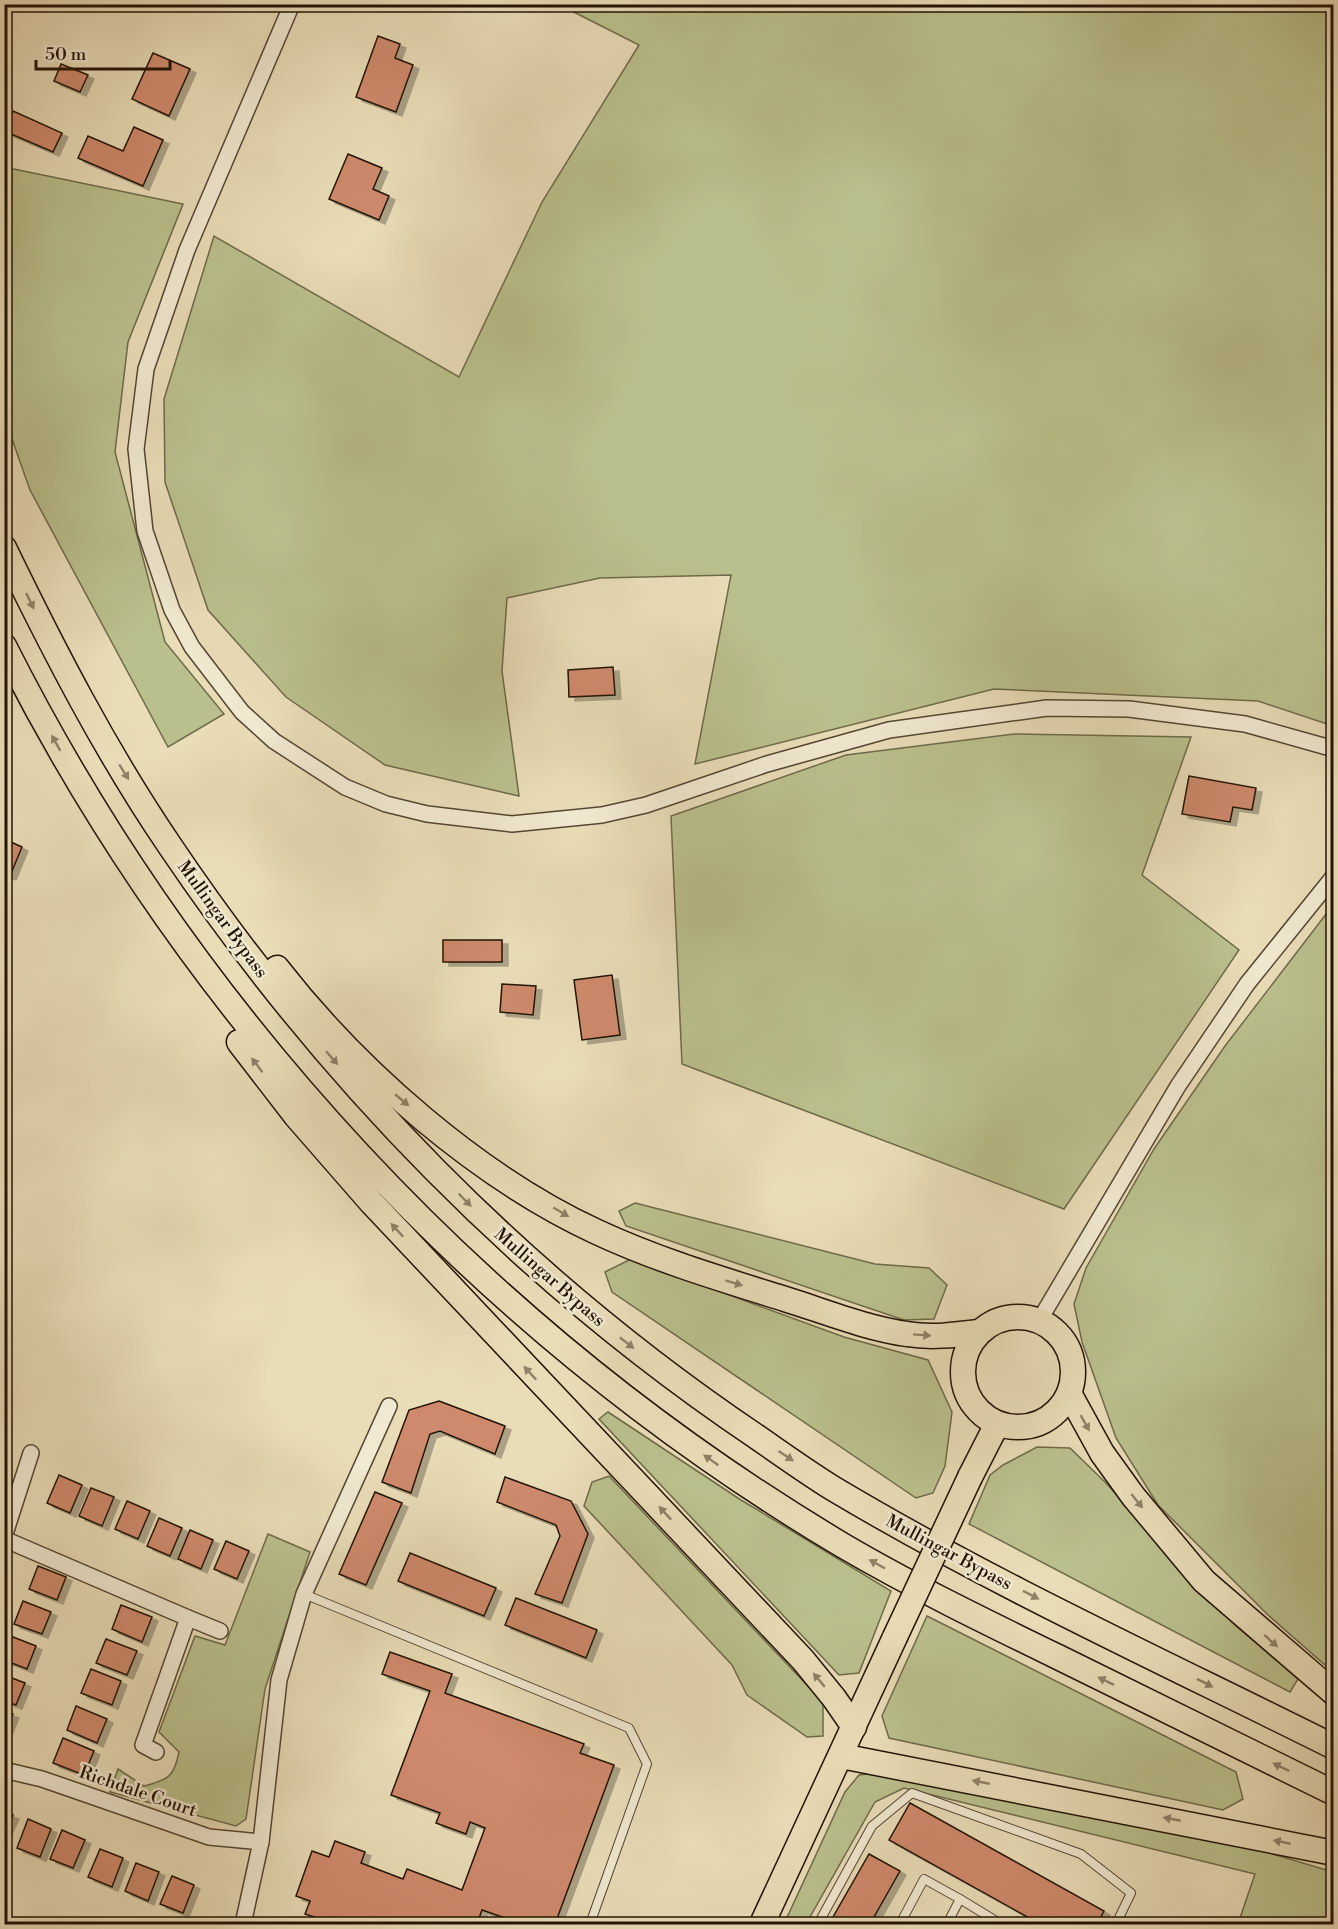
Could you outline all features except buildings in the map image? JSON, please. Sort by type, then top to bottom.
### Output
[{"type":"main road","name":"Mullingar Bypass","points":[[4,548],[51,646],[109,748],[169,845],[287,1008],[387,1122],[486,1221],[585,1310],[698,1398],[831,1487],[978,1569],[1334,1747]]},
{"type":"main road","points":[[4,646],[57,745],[118,847],[199,963],[271,1056],[361,1156],[433,1229],[522,1312],[639,1408],[727,1471],[843,1545],[957,1608],[1334,1793]]},
{"type":"main road","points":[[169,845],[250,933],[320,1021],[372,1074],[484,1164],[533,1196],[596,1232],[678,1265],[765,1293],[906,1334],[934,1336],[979,1332]]},
{"type":"main road","points":[[118,847],[125,883],[226,1024],[296,1116],[463,1302],[576,1422],[664,1510],[802,1660],[834,1698],[854,1727]]},
{"type":"main road","points":[[1009,1317],[1039,1321],[1056,1332],[1066,1345],[1072,1361],[1073,1378],[1069,1393],[1059,1409],[1038,1423],[1013,1427],[997,1424],[981,1414],[969,1400],[963,1383],[965,1356],[979,1332],[1009,1317]]},
{"type":"main road","points":[[1069,1393],[1102,1453],[1133,1496],[1204,1581],[1334,1693]]},
{"type":"main road","points":[[762,1924],[970,1477],[997,1424]]},
{"type":"main road","points":[[841,1756],[1334,1853]]},
{"type":"street","points":[[292,4],[187,250],[146,369],[136,449],[145,531],[172,610],[192,647],[242,712],[274,741],[345,787],[386,804],[427,814],[513,824],[603,815],[646,805],[767,764],[889,730],[1047,708],[1129,709],[1245,724],[1334,749]]},
{"type":"street","points":[[1039,1321],[1178,1086],[1247,984],[1334,876]]},
{"type":"street","points":[[244,1922],[261,1842],[279,1680],[304,1594],[389,1406]]},
{"type":"street","points":[[31,1453],[4,1538],[220,1630]]},
{"type":"street","points":[[156,1752],[143,1745],[188,1618]]},
{"type":"street","name":"Richdale Court","points":[[4,1770],[42,1779],[209,1837],[261,1842]]},
{"type":"lane","points":[[304,1594],[629,1728],[647,1764],[590,1924]]},
{"type":"lane","points":[[818,1924],[872,1827],[912,1793],[1081,1854],[1131,1893],[1116,1924]]},
{"type":"lane","points":[[900,1924],[924,1879],[1001,1924]]},
{"type":"lane","points":[[946,1924],[960,1899]]},
{"type":"lane","points":[[244,1922],[260,1924]]},
{"type":"green space","points":[[560,5],[1333,5],[1333,726],[1258,701],[994,689],[695,764],[731,575],[600,578],[507,598],[502,671],[519,796],[385,765],[286,697],[208,610],[165,482],[164,399],[214,236],[459,377],[542,202],[639,45]]},
{"type":"green space","points":[[4,167],[183,204],[128,342],[115,452],[165,642],[224,714],[168,747],[30,490],[5,419]]},
{"type":"green space","points":[[1014,734],[1191,737],[1142,875],[1239,950],[1064,1209],[682,1064],[671,816],[846,755]]},
{"type":"green space","points":[[1333,905],[1333,1672],[1268,1615],[1158,1505],[1116,1438],[1082,1342],[1074,1304],[1086,1268],[1154,1149],[1225,1046]]},
{"type":"green space","points":[[635,1203],[875,1264],[929,1268],[947,1285],[934,1319],[904,1320],[626,1226],[619,1211]]},
{"type":"green space","points":[[631,1259],[844,1337],[928,1360],[952,1412],[945,1466],[933,1493],[916,1498],[612,1292],[605,1272]]},
{"type":"green space","points":[[608,1412],[741,1500],[891,1591],[859,1673],[839,1675],[599,1419]]},
{"type":"green space","points":[[1037,1447],[1070,1448],[1105,1482],[1235,1625],[1298,1679],[1290,1692],[969,1524],[990,1475],[1003,1465]]},
{"type":"green space","points":[[609,1476],[823,1702],[823,1736],[807,1737],[747,1695],[732,1665],[584,1506],[592,1482]]},
{"type":"green space","points":[[268,1534],[310,1552],[265,1689],[246,1819],[236,1826],[110,1792],[118,1769],[144,1786],[159,1782],[172,1772],[179,1752],[159,1732],[195,1636],[225,1645]]},
{"type":"green space","points":[[927,1616],[1236,1772],[1243,1799],[1223,1810],[889,1738],[882,1716]]},
{"type":"green space","points":[[892,1771],[1226,1840],[1333,1872],[1333,1924],[1238,1924],[1255,1874],[904,1788],[875,1802],[806,1924],[784,1924],[845,1792],[859,1775]]}]
